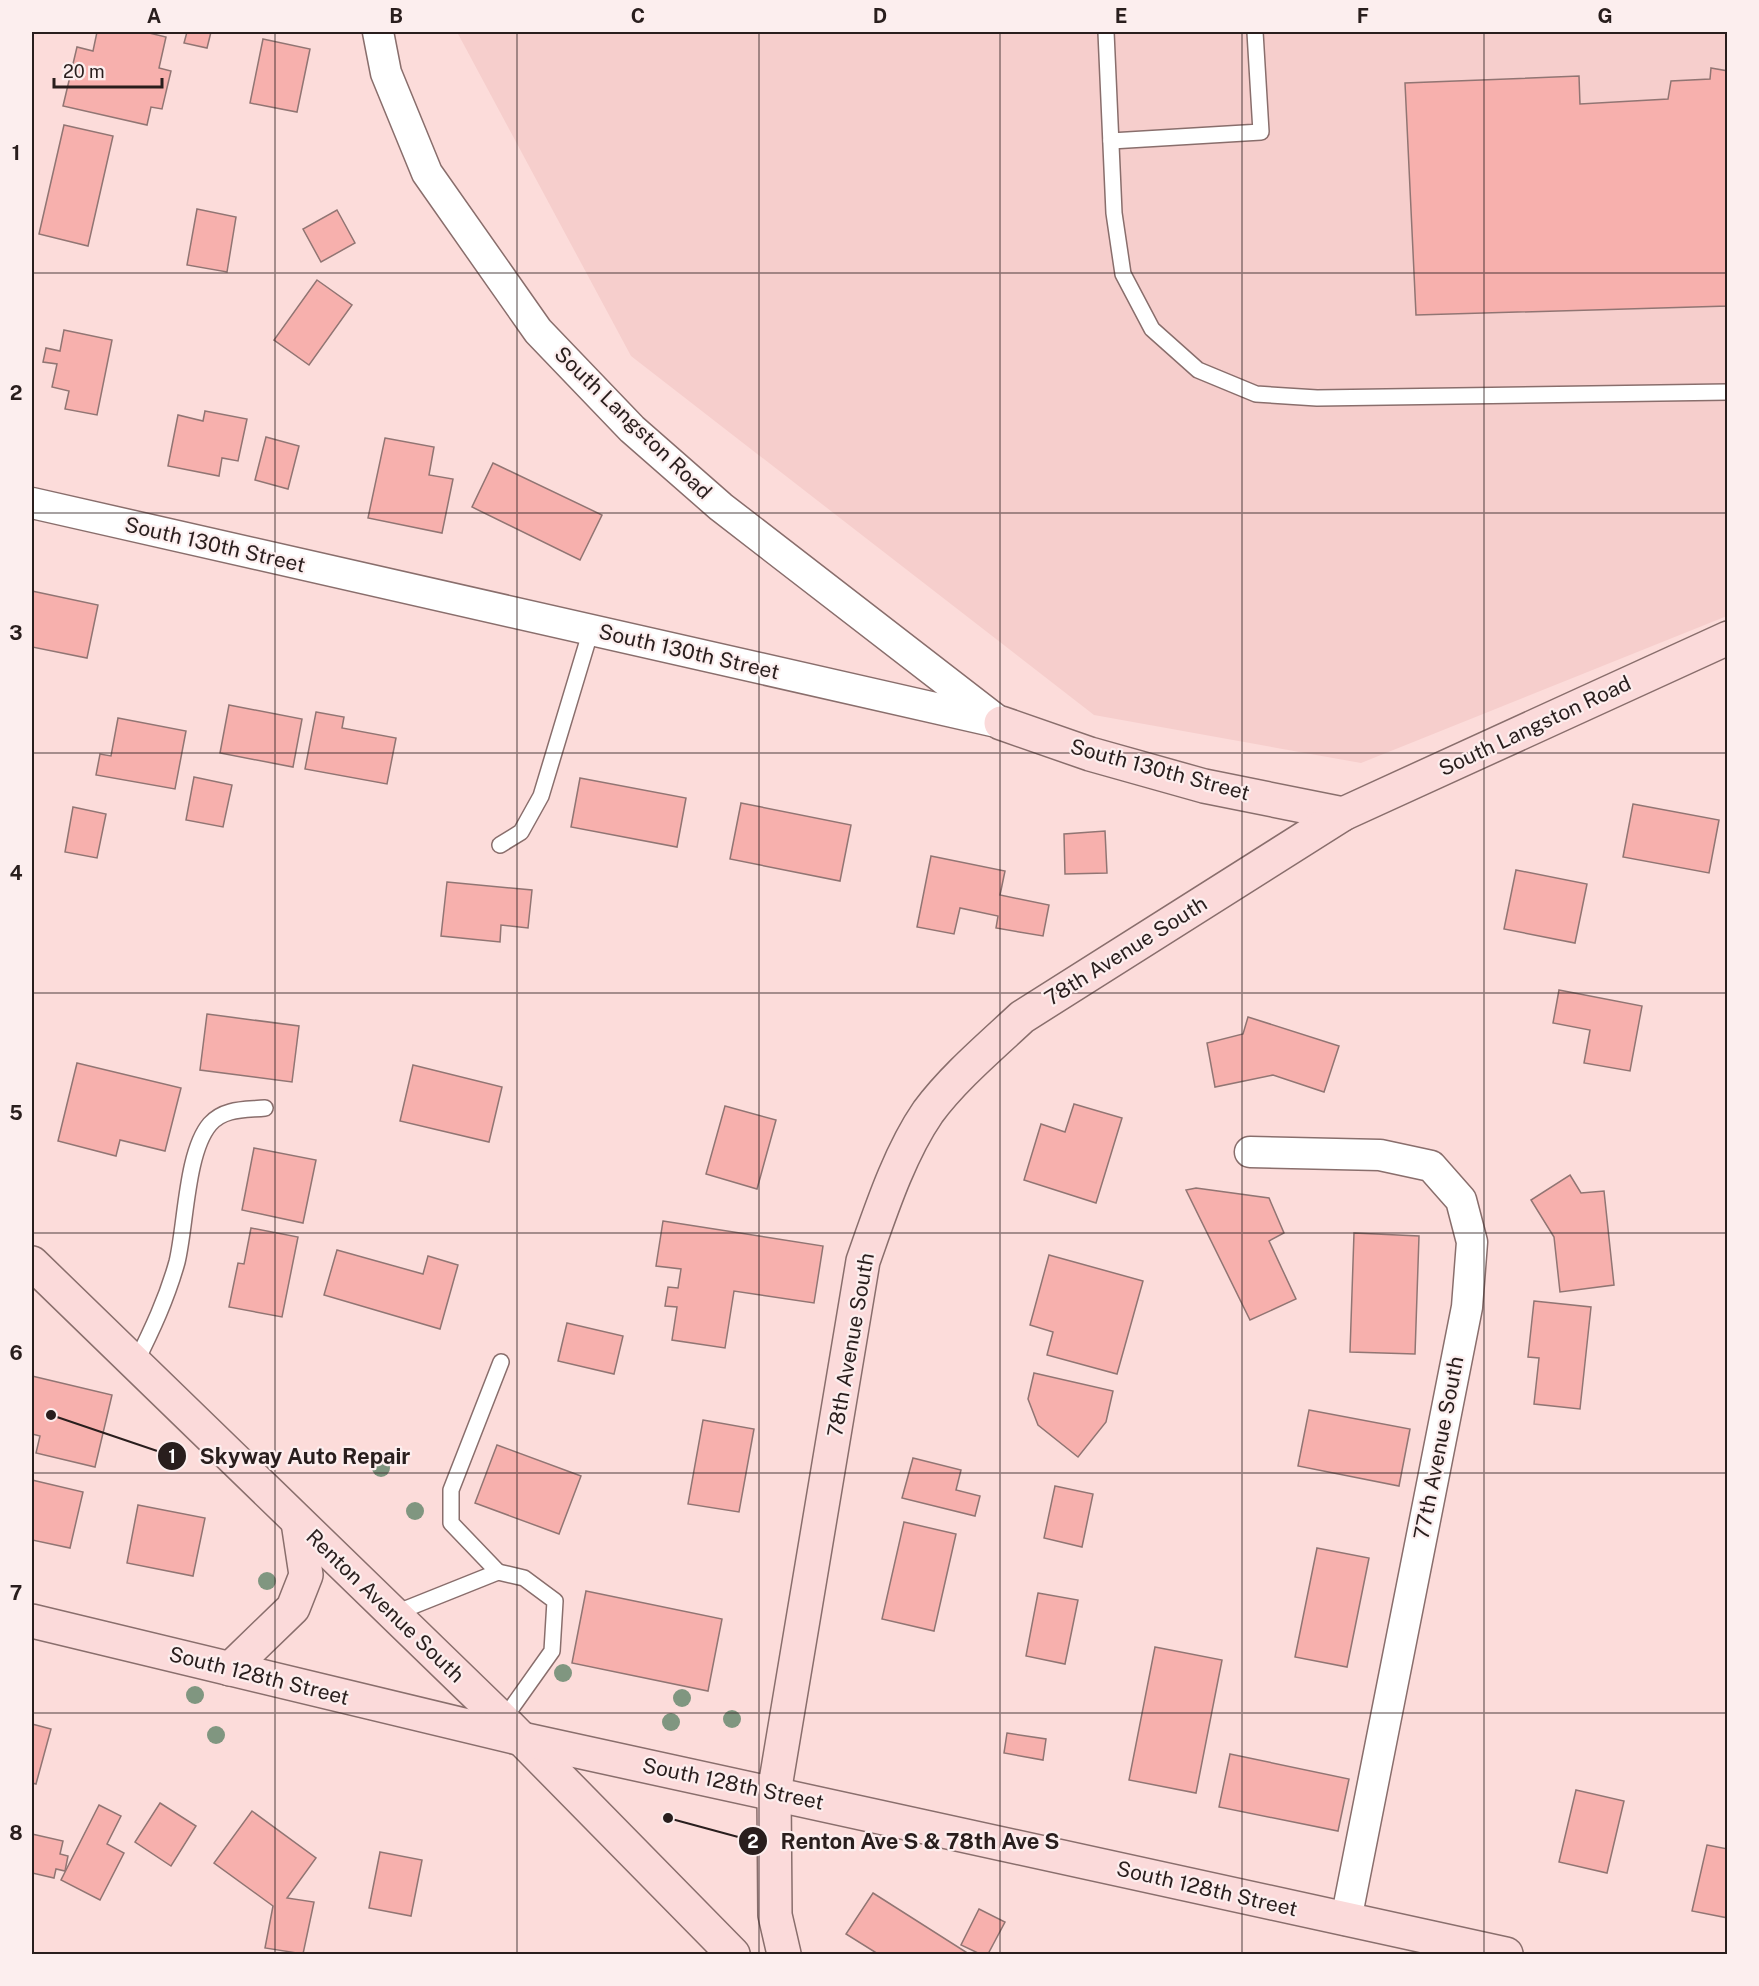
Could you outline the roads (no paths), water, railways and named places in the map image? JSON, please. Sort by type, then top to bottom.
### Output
[{"type":"street","name":"South Langston Road","points":[[378,32],[386,73],[427,172],[538,332],[632,429],[721,507],[1001,723]]},
{"type":"street","name":"South 130th Street","points":[[32,503],[1001,723],[1090,754],[1204,786],[1343,814]]},
{"type":"street","name":"South Langston Road","points":[[1343,814],[1728,638]]},
{"type":"street","name":"78th Avenue South","points":[[784,1954],[776,1915],[774,1793],[863,1261],[891,1183],[928,1113],[979,1057],[1022,1017],[1343,814]]},
{"type":"street","name":"77th Avenue South","points":[[1250,1152],[1380,1155],[1431,1166],[1461,1200],[1472,1242],[1467,1307],[1346,1920]]},
{"type":"street","name":"Renton Avenue South","points":[[32,1263],[512,1730],[733,1954]]},
{"type":"street","points":[[231,1669],[293,1608],[306,1575],[298,1522]]},
{"type":"street","name":"South 128th Street","points":[[32,1621],[231,1669],[512,1730],[774,1793],[1506,1954]]},
{"type":"lane","points":[[1106,32],[1114,213],[1123,274],[1152,329],[1198,370],[1256,394],[1317,398],[1728,392]]},
{"type":"lane","points":[[1111,141],[1261,132],[1255,32]]},
{"type":"lane","points":[[500,845],[521,832],[541,796],[591,630]]},
{"type":"lane","points":[[135,1364],[165,1303],[177,1260],[198,1147],[209,1125],[225,1112],[265,1108]]},
{"type":"lane","points":[[501,1362],[451,1490],[451,1523],[498,1572],[524,1578],[555,1601],[552,1651],[512,1730]]},
{"type":"lane","points":[[393,1614],[498,1572]]},
{"type":"place","name":"Skyway Auto Repair","points":[[51,1415]]},
{"type":"place","name":"Renton Ave S & 78th Ave S","points":[[668,1818]]}]
